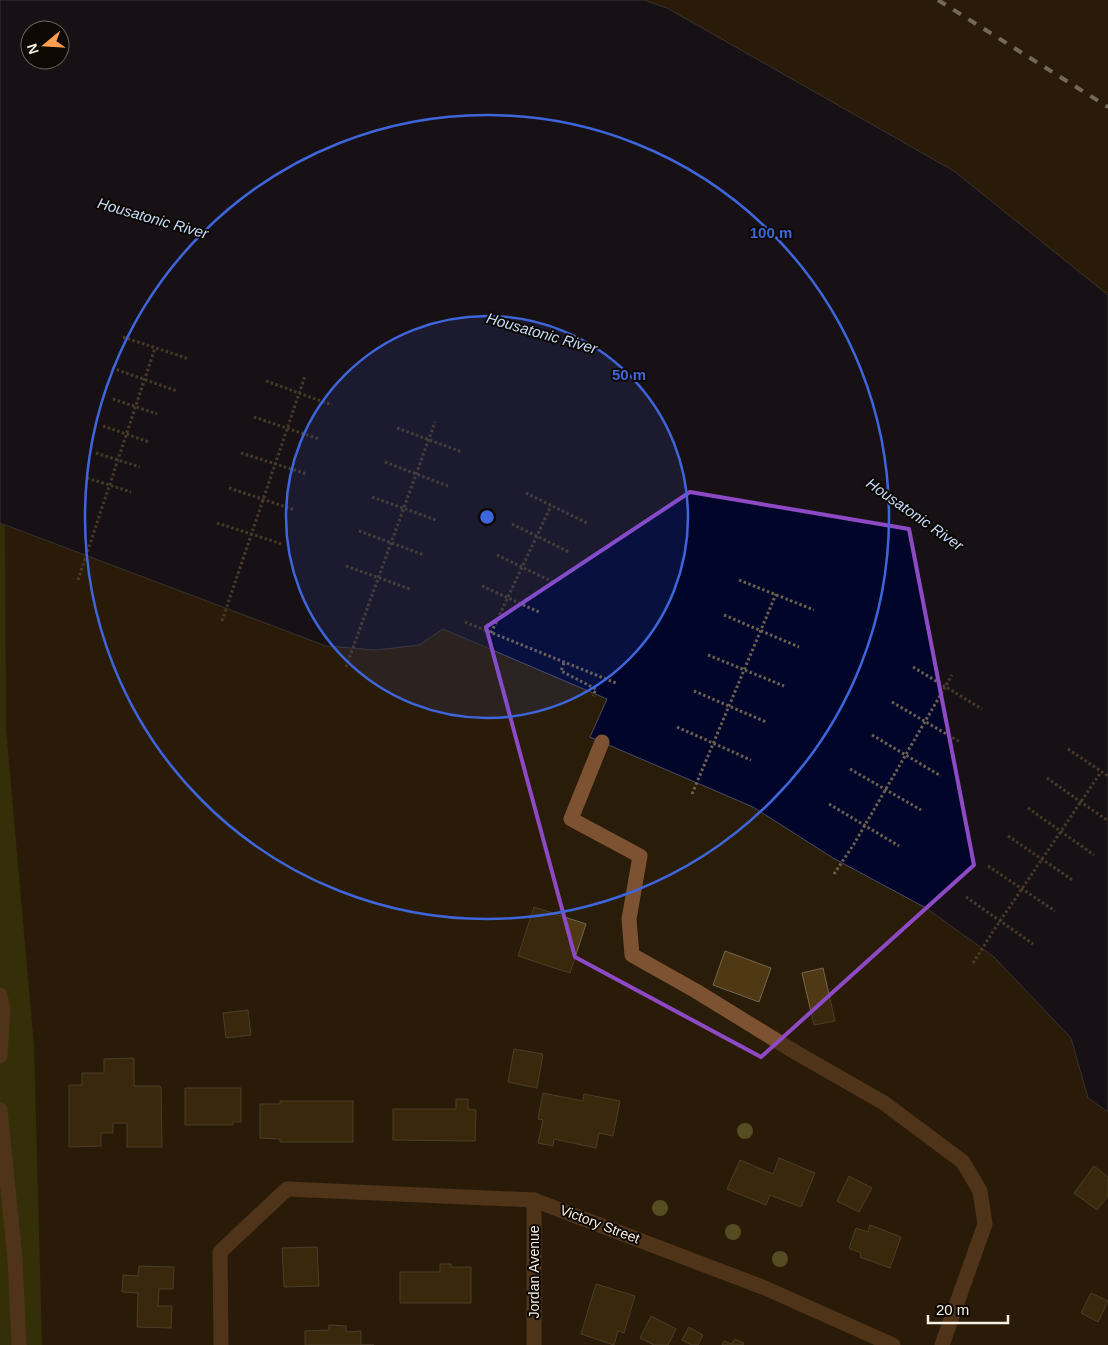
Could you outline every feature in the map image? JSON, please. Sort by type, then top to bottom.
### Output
[{"type":"street","points":[[602,742],[571,819],[640,856],[629,919],[632,956],[696,991],[795,1052],[884,1103],[963,1162],[980,1190],[985,1224],[942,1345]]},
{"type":"street","points":[[0,995],[4,1009],[0,1056]]},
{"type":"street","points":[[0,1110],[15,1259],[19,1345]]},
{"type":"street","name":"Victory Street","points":[[221,1345],[220,1252],[287,1188],[534,1200],[766,1288],[893,1345]]},
{"type":"street","name":"Jordan Avenue","points":[[534,1200],[534,1345]]},
{"type":"path","points":[[123,337],[189,359]]},
{"type":"path","points":[[78,580],[155,348]]},
{"type":"path","points":[[112,368],[177,391]]},
{"type":"path","points":[[222,620],[305,376]]},
{"type":"path","points":[[266,381],[332,405]]},
{"type":"path","points":[[113,399],[157,414]]},
{"type":"path","points":[[254,417],[319,439]]},
{"type":"path","points":[[346,667],[435,422]]},
{"type":"path","points":[[103,426],[149,442]]},
{"type":"path","points":[[397,428],[462,452]]},
{"type":"path","points":[[242,453],[307,474]]},
{"type":"path","points":[[96,454],[140,467]]},
{"type":"path","points":[[385,462],[448,486]]},
{"type":"path","points":[[87,478],[131,492]]},
{"type":"path","points":[[229,488],[295,510]]},
{"type":"path","points":[[526,493],[587,523]]},
{"type":"path","points":[[372,497],[436,520]]},
{"type":"path","points":[[491,633],[551,506]]},
{"type":"path","points":[[218,523],[282,544]]},
{"type":"path","points":[[512,524],[570,552]]},
{"type":"path","points":[[359,531],[424,554]]},
{"type":"path","points":[[497,555],[555,583]]},
{"type":"path","points":[[346,566],[410,589]]},
{"type":"path","points":[[739,580],[814,610]]},
{"type":"path","points":[[482,586],[541,614]]},
{"type":"path","points":[[692,794],[776,594]]},
{"type":"path","points":[[724,615],[799,647]]},
{"type":"path","points":[[465,622],[616,684]]},
{"type":"path","points":[[708,655],[784,686]]},
{"type":"path","points":[[564,662],[561,670],[596,689],[593,696]]},
{"type":"path","points":[[913,667],[982,709]]},
{"type":"path","points":[[834,874],[854,844],[952,676]]},
{"type":"path","points":[[694,691],[766,722]]},
{"type":"path","points":[[892,702],[960,742]]},
{"type":"path","points":[[677,727],[751,760]]},
{"type":"path","points":[[872,735],[941,776]]},
{"type":"path","points":[[1068,749],[1108,776]]},
{"type":"path","points":[[850,769],[921,810]]},
{"type":"path","points":[[973,963],[1101,772]]},
{"type":"path","points":[[1047,778],[1108,821]]},
{"type":"path","points":[[829,804],[899,846]]},
{"type":"path","points":[[1028,808],[1094,854]]},
{"type":"path","points":[[1008,836],[1074,881]]},
{"type":"path","points":[[988,866],[1055,911]]},
{"type":"path","points":[[966,897],[1033,944]]},
{"type":"highlighted area","points":[[690,492],[909,529],[974,865],[761,1057],[575,957],[486,627]]},
{"type":"shaded area","points":[[0,523],[5,525],[6,729],[34,1046],[42,1345],[0,1345]]},
{"type":"water","name":"Housatonic River","points":[[0,0],[644,0],[667,8],[954,171],[1108,295],[1108,1112],[1088,1098],[1071,1038],[994,957],[926,908],[833,858],[753,807],[590,737],[607,699],[443,629],[419,645],[376,650],[326,646],[0,523]]},
{"type":"building","points":[[534,907],[586,924],[570,973],[518,956]]},
{"type":"building","points":[[725,951],[771,968],[759,1002],[713,985]]},
{"type":"building","points":[[823,968],[835,1021],[814,1025],[802,973]]},
{"type":"building","points":[[248,1010],[251,1035],[226,1038],[223,1013]]},
{"type":"building","points":[[514,1049],[543,1054],[537,1088],[508,1082]]},
{"type":"building","points":[[134,1058],[134,1086],[161,1087],[162,1147],[127,1147],[127,1123],[113,1123],[113,1133],[101,1133],[101,1146],[69,1147],[69,1085],[82,1085],[82,1073],[104,1073],[104,1059]]},
{"type":"building","points":[[185,1088],[241,1088],[241,1122],[233,1122],[233,1125],[185,1125]]},
{"type":"building","points":[[543,1093],[583,1101],[584,1094],[620,1101],[613,1136],[599,1133],[596,1148],[554,1139],[553,1146],[538,1143],[543,1120],[538,1119]]},
{"type":"building","points":[[456,1099],[468,1099],[468,1109],[476,1110],[475,1141],[393,1140],[393,1109],[456,1109]]},
{"type":"building","points":[[280,1101],[353,1101],[353,1142],[280,1142],[280,1139],[260,1138],[260,1104],[280,1104]]},
{"type":"building","points":[[779,1158],[815,1173],[801,1207],[770,1195],[766,1205],[727,1189],[740,1160],[773,1174]]},
{"type":"building","points":[[1094,1166],[1108,1177],[1108,1196],[1097,1210],[1074,1193]]},
{"type":"building","points":[[849,1176],[872,1188],[859,1212],[837,1201]]},
{"type":"building","points":[[870,1225],[901,1237],[890,1268],[860,1257],[861,1253],[849,1248],[856,1228],[868,1232]]},
{"type":"building","points":[[317,1247],[319,1286],[284,1287],[282,1248]]},
{"type":"building","points":[[440,1264],[451,1264],[451,1267],[471,1267],[471,1303],[400,1303],[400,1272],[440,1272]]},
{"type":"building","points":[[139,1266],[174,1267],[173,1289],[159,1289],[158,1306],[172,1306],[171,1328],[137,1327],[138,1293],[122,1292],[123,1275],[138,1276]]},
{"type":"building","points":[[596,1284],[635,1296],[624,1333],[618,1331],[614,1345],[581,1334]]},
{"type":"building","points":[[1091,1293],[1108,1301],[1098,1322],[1081,1313]]},
{"type":"building","points":[[651,1316],[676,1329],[668,1345],[654,1345],[640,1338]]},
{"type":"building","points":[[329,1325],[346,1326],[346,1332],[361,1331],[361,1345],[305,1345],[305,1331],[329,1330]]},
{"type":"building","points":[[689,1327],[703,1335],[698,1345],[692,1345],[682,1340]]},
{"type":"building","points":[[735,1339],[744,1343],[743,1345],[722,1345],[724,1341],[732,1344]]},
{"type":"railway","points":[[938,0],[1108,107]]}]
